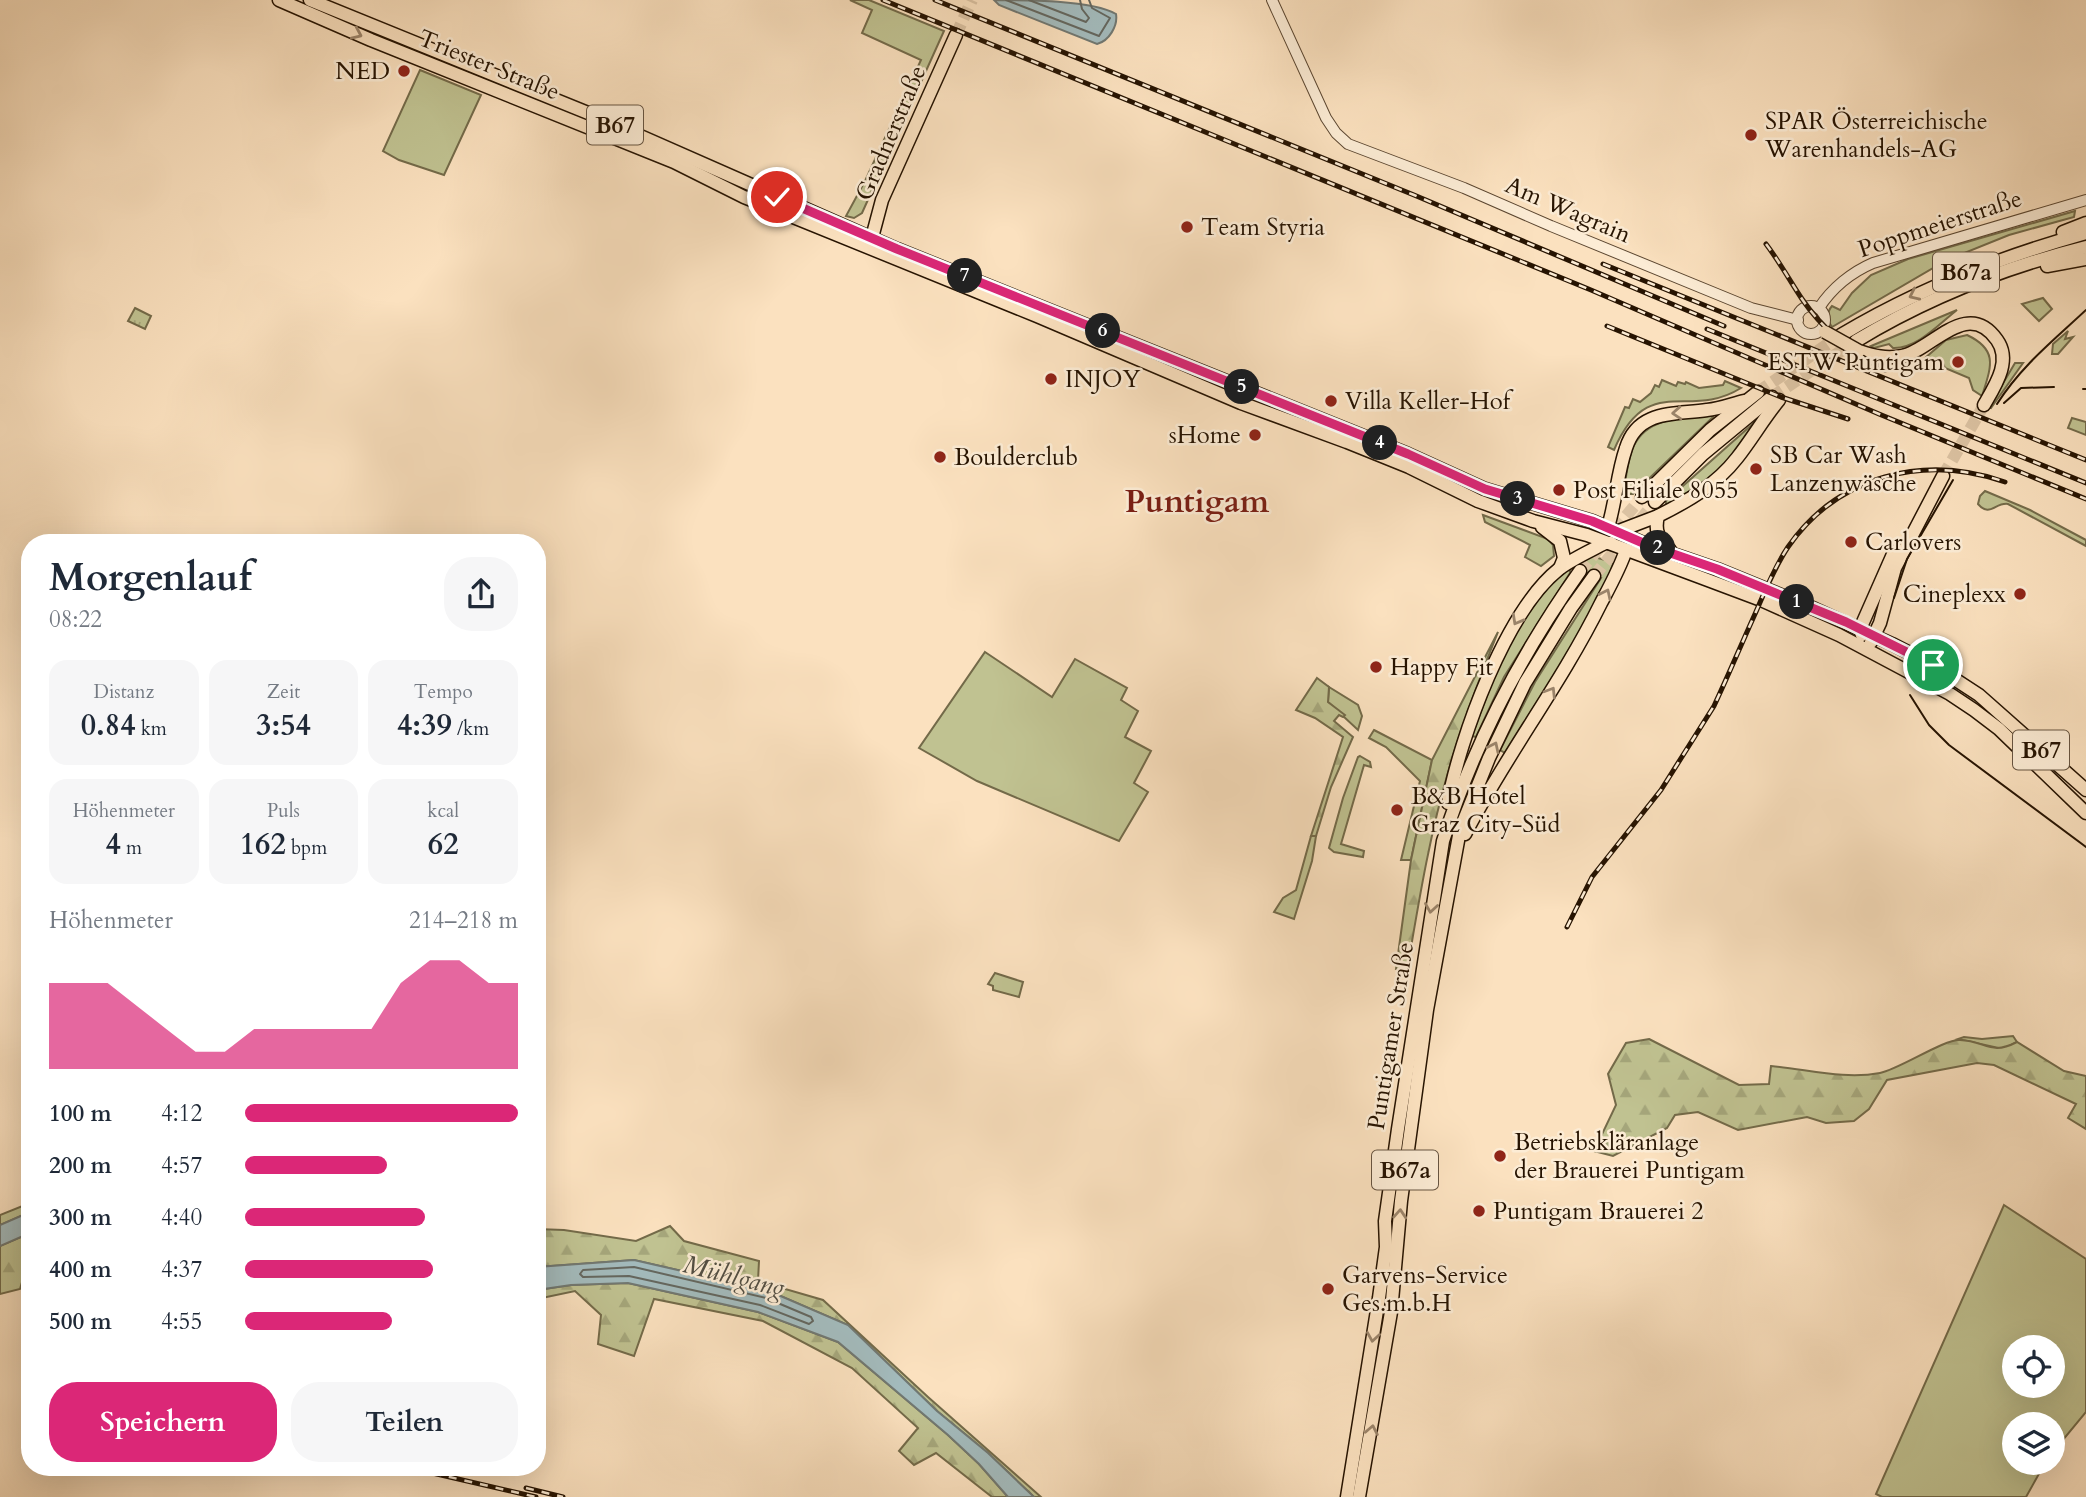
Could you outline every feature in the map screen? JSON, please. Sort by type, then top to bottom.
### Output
[{"type":"main road","name":"Triester Straße","points":[[279,0],[674,162],[744,197],[871,243],[1408,454],[1485,489],[1615,538],[1839,635],[1942,689],[1981,715],[2086,813]]},
{"type":"main road","name":"Triester Straße","points":[[310,0],[588,113],[871,243],[1259,410],[1409,467],[1478,501],[1534,522],[1587,535],[1643,543],[1673,552],[1874,635],[1933,665],[1979,695],[2086,790]]},
{"type":"main road","name":"Gradnerstraße","points":[[871,243],[883,200],[956,35]]},
{"type":"main road","points":[[2046,244],[2057,234],[2086,223]]},
{"type":"main road","name":"B67a","points":[[1841,335],[1882,311],[1987,264],[2086,233]]},
{"type":"main road","name":"B67a","points":[[1858,346],[1933,301],[1999,274],[2086,247]]},
{"type":"main road","points":[[1999,274],[2026,272],[2057,263],[2086,259]]},
{"type":"main road","points":[[1824,330],[1881,358],[1916,352],[1941,333],[1956,326],[1969,324],[1986,329],[1998,341],[2004,358],[1997,382],[1984,405]]},
{"type":"main road","points":[[1642,497],[1701,439],[1758,391]]},
{"type":"main road","points":[[1443,841],[1450,792],[1463,748],[1501,649],[1528,601],[1560,568],[1696,496],[1718,479],[1736,460],[1775,399],[1703,454],[1655,502]]},
{"type":"main road","points":[[1454,856],[1482,802],[1564,672],[1595,615],[1615,538],[1615,504],[1625,451],[1638,427],[1663,414],[1707,410],[1744,401]]},
{"type":"main road","points":[[1865,650],[1874,635],[1895,568],[1943,476]]},
{"type":"main road","points":[[1865,650],[1860,629],[1894,551],[1921,506],[1932,494]]},
{"type":"main road","points":[[1658,516],[1658,536],[1673,552]]},
{"type":"main road","points":[[1534,522],[1560,541],[1564,558],[1560,568]]},
{"type":"main road","name":"Puntigamer Straße","points":[[1348,1497],[1383,1272],[1385,1221],[1398,1129],[1443,841],[1457,796],[1510,683],[1580,571]]},
{"type":"main road","name":"Puntigamer Straße","points":[[1359,1497],[1391,1311],[1401,1201],[1425,1024],[1454,856],[1468,805],[1525,683],[1594,576]]},
{"type":"street","name":"Am Wagrain","points":[[1272,0],[1330,125],[1342,139],[1355,147],[1464,188],[1751,308],[1798,320]]},
{"type":"street","name":"Poppmeierstraße","points":[[1819,308],[1841,284],[1861,268],[1873,263],[2086,200]]},
{"type":"street","points":[[1811,306],[1819,308],[1825,318],[1824,330],[1807,333],[1799,327],[1799,313],[1811,306]]},
{"type":"green space","points":[[850,0],[869,0],[944,31],[862,213],[854,218],[846,216],[921,60],[862,33],[872,10]]},
{"type":"green space","points":[[420,70],[481,95],[444,175],[399,160],[383,151]]},
{"type":"green space","points":[[2075,211],[2074,217],[2009,235],[1947,260],[1832,327],[1829,322],[1828,314],[1832,306],[1840,310],[1852,293],[1871,275],[1908,259]]},
{"type":"green space","points":[[2043,298],[2052,309],[2039,321],[2022,304]]},
{"type":"green space","points":[[135,308],[151,316],[145,329],[128,321]]},
{"type":"green space","points":[[1957,310],[1927,335],[1911,344],[1893,348],[1889,344],[1874,348],[1871,346]]},
{"type":"green space","points":[[2068,331],[2065,339],[2073,337],[2058,354],[2052,354],[2053,344]]},
{"type":"green space","points":[[1967,335],[1984,347],[1990,360],[1982,396],[1973,390],[1969,378],[1945,368],[1943,363],[1925,358],[1946,340]]},
{"type":"green space","points":[[2015,363],[2023,363],[1991,408],[1989,407]]},
{"type":"green space","points":[[1662,380],[1676,386],[1678,382],[1686,382],[1699,388],[1723,385],[1725,381],[1741,388],[1722,397],[1655,404],[1641,412],[1627,426],[1614,450],[1608,447],[1625,407],[1629,408],[1633,399],[1640,402],[1651,393],[1655,385],[1659,387]]},
{"type":"green space","points":[[1713,417],[1633,494],[1623,494],[1632,450],[1646,431],[1665,421]]},
{"type":"green space","points":[[2072,418],[2086,422],[2086,435],[2068,428]]},
{"type":"green space","points":[[1756,421],[1731,457],[1712,477],[1666,506],[1666,501]]},
{"type":"green space","points":[[1985,491],[2030,510],[2086,540],[2086,546],[2008,504],[1989,510],[1982,508],[1978,504]]},
{"type":"green space","points":[[1483,515],[1548,539],[1553,545],[1554,556],[1541,566],[1525,557],[1530,545],[1485,522]]},
{"type":"green space","points":[[1591,556],[1612,562],[1609,575],[1574,644],[1505,753],[1500,750],[1535,682],[1601,578],[1570,569],[1504,677],[1476,737],[1472,736],[1498,668],[1534,602],[1567,569]]},
{"type":"green space","points":[[1498,632],[1465,717],[1442,793],[1408,965],[1402,970],[1396,969],[1411,860],[1432,760]]},
{"type":"green space","points":[[985,652],[1052,697],[1075,659],[1127,688],[1121,700],[1138,711],[1125,737],[1151,751],[1134,783],[1148,792],[1119,841],[977,781],[919,748]]},
{"type":"green space","points":[[1317,678],[1329,687],[1328,702],[1345,715],[1339,715],[1334,721],[1353,737],[1331,787],[1316,836],[1311,836],[1343,737],[1315,718],[1296,710]]},
{"type":"green space","points":[[1329,687],[1358,705],[1362,716],[1358,730],[1328,702]]},
{"type":"green space","points":[[1374,730],[1432,760],[1411,860],[1401,860],[1420,781],[1386,747],[1369,738]]},
{"type":"green space","points":[[1360,756],[1370,762],[1371,767],[1364,765],[1341,844],[1364,851],[1363,857],[1334,852],[1329,848],[1343,798]]},
{"type":"green space","points":[[1311,836],[1316,836],[1312,861],[1294,919],[1274,912],[1283,898],[1296,890]]},
{"type":"green space","points":[[995,973],[1023,982],[1019,997],[993,990],[993,986],[988,984]]},
{"type":"green space","points":[[2013,1036],[2017,1042],[2003,1049],[1958,1039],[1964,1037],[1982,1039]]},
{"type":"green space","points":[[1649,1039],[1739,1085],[1769,1084],[1771,1066],[1839,1075],[1866,1075],[1889,1070],[1953,1041],[1969,1041],[1994,1048],[2017,1042],[2064,1071],[2086,1076],[2086,1129],[2068,1118],[2076,1104],[1994,1065],[1977,1063],[1887,1080],[1869,1109],[1854,1121],[1826,1123],[1807,1117],[1738,1130],[1698,1112],[1675,1115],[1667,1128],[1613,1156],[1594,1151],[1616,1105],[1608,1074],[1626,1043]]},
{"type":"green space","points":[[2004,1205],[2086,1259],[2086,1412],[2065,1437],[2065,1412],[2002,1412],[2002,1475],[2038,1475],[2026,1497],[1882,1497],[1876,1494]]},
{"type":"green space","points":[[21,1207],[21,1216],[0,1225],[0,1215]]},
{"type":"green space","points":[[670,1226],[684,1241],[759,1261],[758,1281],[823,1300],[1041,1497],[1034,1497],[988,1453],[937,1411],[848,1325],[769,1291],[634,1260],[546,1266],[546,1229],[636,1241]]},
{"type":"green space","points":[[21,1237],[20,1289],[0,1294],[0,1246]]},
{"type":"green space","points":[[628,1283],[758,1312],[838,1342],[948,1435],[979,1464],[1008,1497],[992,1497],[936,1453],[914,1465],[899,1451],[918,1428],[852,1368],[763,1321],[654,1299],[634,1356],[598,1344],[601,1315],[575,1291],[546,1297],[546,1289]]},
{"type":"water","points":[[994,0],[1091,6],[1116,14],[1116,23],[1109,36],[1097,44],[999,5]]},
{"type":"water","points":[[21,1216],[21,1237],[0,1246],[0,1225]]},
{"type":"water","name":"Mühlgang","points":[[634,1260],[769,1291],[848,1325],[937,1411],[988,1453],[1034,1497],[1008,1497],[979,1464],[948,1435],[838,1342],[758,1312],[628,1283],[546,1289],[546,1266]]},
{"type":"tunnel","points":[[956,35],[972,0]]},
{"type":"tunnel","points":[[1758,392],[1841,335]]},
{"type":"tunnel","points":[[1772,397],[1856,341]]},
{"type":"tunnel","points":[[1943,476],[1984,405]]},
{"type":"tunnel","points":[[1580,571],[1642,497]]},
{"type":"tunnel","points":[[1594,576],[1655,502]]},
{"type":"tram line","points":[[1997,404],[2027,365],[2086,310]]},
{"type":"tram line","points":[[2004,403],[2021,388],[2054,387]]},
{"type":"tram line","points":[[1894,598],[1907,559],[1953,480]]},
{"type":"tram line","points":[[1910,695],[1929,725],[1949,745],[2086,847]]},
{"type":"railway","points":[[883,0],[1591,290],[1879,414],[2086,499]]},
{"type":"railway","points":[[935,0],[1414,195],[1724,326]]},
{"type":"railway","points":[[1766,244],[1819,321],[1850,348],[1885,370]]},
{"type":"railway","points":[[1603,264],[2086,460]]},
{"type":"railway","points":[[1607,326],[1781,397],[1848,419]]},
{"type":"railway","points":[[1707,329],[2086,483]]},
{"type":"railway","points":[[1567,927],[1592,877],[1661,790],[1714,706],[1774,571],[1788,547],[1808,522],[1857,487],[1914,471],[1944,470],[2005,482]]},
{"type":"railway","points":[[445,1476],[536,1497]]},
{"type":"railway","points":[[526,1488],[563,1497]]},
{"type":"place","name":"NED","points":[[404,71]]},
{"type":"place","name":"SPAR Österreichische Warenhandels-AG","points":[[1751,135]]},
{"type":"place","name":"Team Styria","points":[[1187,227]]},
{"type":"place","name":"ESTW Puntigam","points":[[1958,362]]},
{"type":"place","name":"INJOY","points":[[1051,379]]},
{"type":"place","name":"Villa Keller-Hof","points":[[1331,401]]},
{"type":"place","name":"sHome","points":[[1255,435]]},
{"type":"place","name":"Boulderclub","points":[[940,457]]},
{"type":"place","name":"SB Car Wash Lanzenwäsche","points":[[1756,469]]},
{"type":"place","name":"Post Filiale 8055","points":[[1559,490]]},
{"type":"place","name":"Carlovers","points":[[1851,542]]},
{"type":"place","name":"Cineplexx","points":[[2020,594]]},
{"type":"place","name":"Happy Fit","points":[[1376,667]]},
{"type":"place","name":"B&B Hotel Graz City-Süd","points":[[1397,810]]},
{"type":"place","name":"Betriebskläranlage der Brauerei Puntigam","points":[[1500,1156]]},
{"type":"place","name":"Puntigam Brauerei 2","points":[[1479,1211]]},
{"type":"place","name":"Garvens-Service Ges.m.b.H","points":[[1328,1289]]},
{"type":"district","name":"Puntigam","points":[[1197,502]]},
{"type":"route","points":[[777,197],[897,249],[1408,454],[1462,480],[1505,496],[1592,521],[1650,546],[1717,569],[1846,622],[1933,665]]}]
